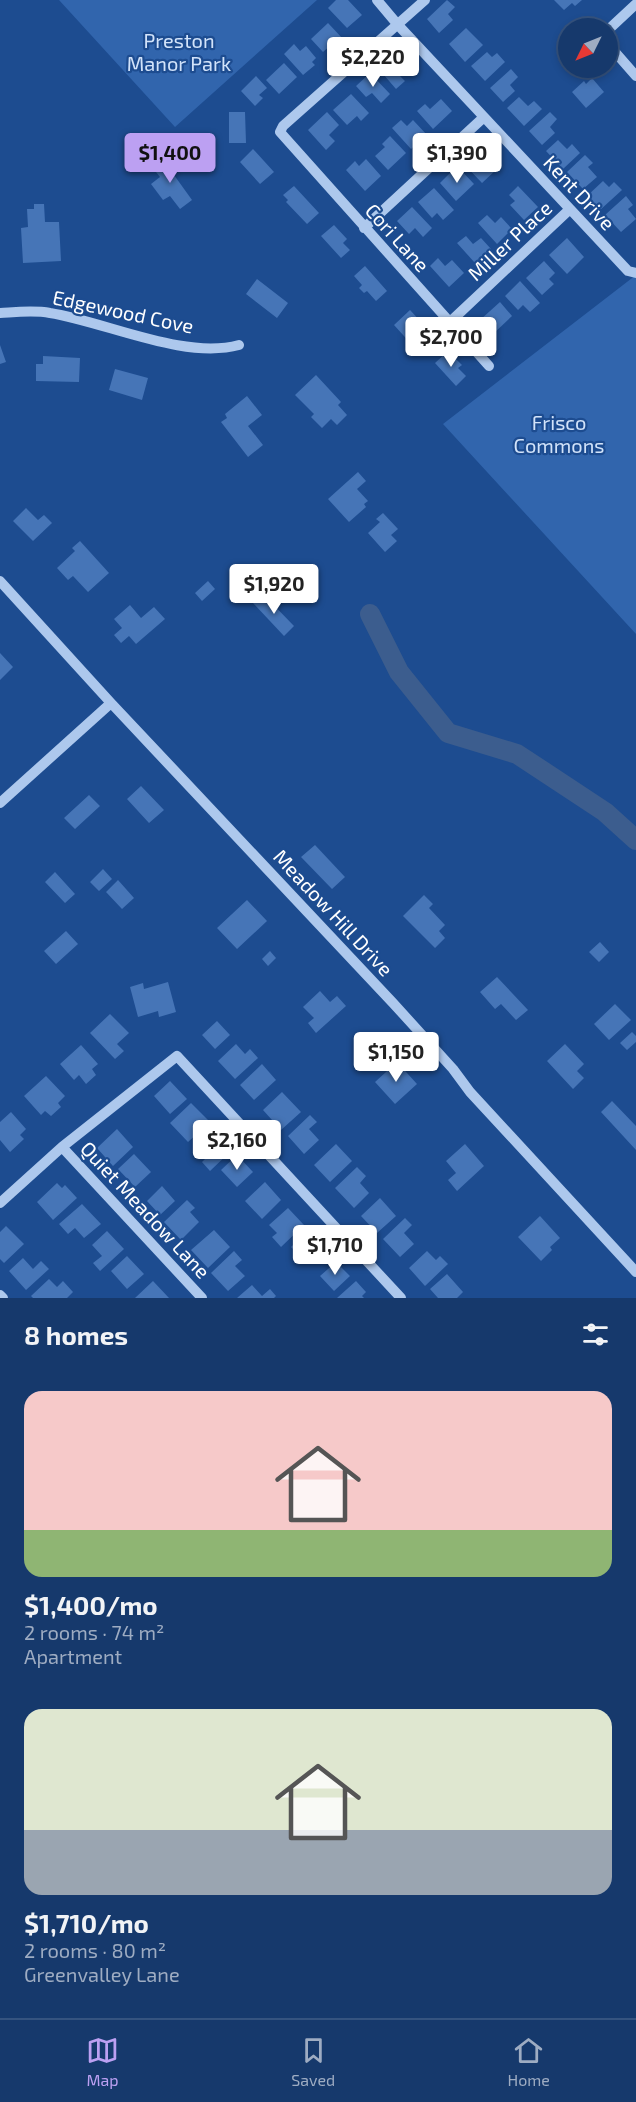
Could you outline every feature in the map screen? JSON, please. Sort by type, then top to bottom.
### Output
[{"type":"street","name":"Kent Drive","points":[[377,0],[628,271],[636,273]]},
{"type":"street","points":[[398,25],[425,0]]},
{"type":"street","points":[[618,21],[636,4]]},
{"type":"street","name":"Cori Lane","points":[[398,25],[283,126],[280,132],[489,366]]},
{"type":"street","points":[[618,55],[636,76]]},
{"type":"street","points":[[364,228],[484,117]]},
{"type":"street","name":"Miller Place","points":[[450,322],[570,209]]},
{"type":"street","name":"Edgewood Cove","points":[[0,313],[24,311],[51,313],[172,344],[225,348],[239,345]]},
{"type":"street","name":"Meadow Hill Drive","points":[[0,581],[4,594],[111,703],[393,1003],[453,1069],[470,1092],[636,1272]]},
{"type":"street","points":[[0,803],[111,703]]},
{"type":"street","points":[[0,1203],[62,1147],[177,1056],[401,1298]]},
{"type":"street","name":"Quiet Meadow Lane","points":[[62,1147],[202,1298]]},
{"type":"green space","name":"Preston Manor Park","points":[[59,0],[317,0],[175,127]]},
{"type":"green space","name":"Frisco Commons","points":[[636,275],[636,634],[443,424]]},
{"type":"building","points":[[336,0],[348,0],[362,15],[347,28],[328,8]]},
{"type":"building","points":[[447,0],[455,7],[448,14],[453,20],[439,33],[427,19]]},
{"type":"building","points":[[554,0],[582,0],[575,6],[572,3],[564,10]]},
{"type":"building","points":[[328,23],[343,39],[334,47],[332,44],[323,52],[311,39]]},
{"type":"building","points":[[466,28],[483,45],[465,62],[449,44]]},
{"type":"building","points":[[294,44],[300,51],[306,46],[316,58],[312,62],[315,65],[303,75],[284,54]]},
{"type":"building","points":[[394,51],[409,68],[400,76],[405,81],[396,89],[377,67]]},
{"type":"building","points":[[487,52],[492,57],[497,53],[505,62],[485,81],[471,66]]},
{"type":"building","points":[[284,63],[297,77],[279,94],[266,80]]},
{"type":"building","points":[[511,69],[518,77],[510,85],[515,91],[503,102],[490,88]]},
{"type":"building","points":[[370,73],[390,94],[381,103],[372,93],[366,97],[356,86]]},
{"type":"building","points":[[256,76],[267,88],[259,95],[263,98],[255,106],[241,91]]},
{"type":"building","points":[[592,78],[604,92],[586,108],[572,92],[584,81],[586,84]]},
{"type":"building","points":[[351,94],[369,113],[361,121],[357,116],[347,125],[333,110]]},
{"type":"building","points":[[519,97],[528,106],[534,101],[542,109],[524,126],[507,108]]},
{"type":"building","points":[[441,99],[452,111],[433,129],[417,111],[425,104],[430,109]]},
{"type":"building","points":[[229,112],[245,112],[246,143],[229,143]]},
{"type":"building","points":[[327,112],[339,125],[329,135],[335,141],[326,150],[308,130]]},
{"type":"building","points":[[550,112],[557,119],[550,127],[555,133],[542,145],[529,131]]},
{"type":"building","points":[[401,120],[407,126],[413,120],[427,135],[411,149],[392,128]]},
{"type":"building","points":[[390,136],[406,153],[388,170],[375,156],[385,147],[382,144]]},
{"type":"building","points":[[558,140],[567,149],[572,144],[580,153],[563,169],[546,151]]},
{"type":"building","points":[[477,148],[497,169],[482,183],[462,162]]},
{"type":"building","points":[[253,149],[274,172],[260,184],[240,162]]},
{"type":"building","points":[[166,155],[173,165],[169,168],[192,200],[180,209],[170,196],[163,200],[151,184],[160,177],[156,172],[159,169],[155,163]]},
{"type":"building","points":[[585,155],[593,163],[588,167],[597,177],[583,189],[567,172]]},
{"type":"building","points":[[366,159],[381,176],[365,191],[346,170],[355,161],[359,166]]},
{"type":"building","points":[[457,166],[474,184],[456,201],[440,183]]},
{"type":"building","points":[[603,181],[609,187],[614,182],[622,190],[600,210],[587,196]]},
{"type":"building","points":[[294,186],[319,213],[307,224],[286,202],[288,200],[283,195]]},
{"type":"building","points":[[518,186],[538,207],[524,220],[510,205],[515,201],[509,195]]},
{"type":"building","points":[[434,188],[454,210],[443,220],[437,213],[432,218],[418,202]]},
{"type":"building","points":[[626,196],[633,205],[628,209],[636,219],[621,232],[605,215]]},
{"type":"building","points":[[34,204],[44,204],[45,222],[59,222],[61,261],[23,263],[21,228],[28,227],[27,209],[34,209]]},
{"type":"building","points":[[412,207],[432,228],[423,237],[415,228],[409,234],[397,221]]},
{"type":"building","points":[[487,215],[495,223],[501,217],[512,229],[497,244],[478,223]]},
{"type":"building","points":[[334,225],[347,239],[343,243],[350,250],[341,258],[321,236]]},
{"type":"building","points":[[466,236],[473,244],[481,238],[491,249],[475,263],[457,243]]},
{"type":"building","points":[[567,238],[584,257],[567,274],[549,255]]},
{"type":"building","points":[[438,258],[445,266],[452,260],[464,273],[449,287],[430,266]]},
{"type":"building","points":[[544,261],[555,273],[549,279],[554,284],[542,295],[526,278]]},
{"type":"building","points":[[365,266],[387,291],[376,301],[367,291],[364,293],[359,288],[362,285],[354,276]]},
{"type":"building","points":[[257,279],[288,303],[277,318],[246,294]]},
{"type":"building","points":[[520,281],[540,303],[530,312],[523,305],[518,310],[505,296]]},
{"type":"building","points":[[500,302],[512,316],[493,334],[480,320]]},
{"type":"building","points":[[410,310],[423,324],[416,330],[422,338],[413,346],[394,325]]},
{"type":"building","points":[[0,345],[6,362],[0,364]]},
{"type":"building","points":[[448,351],[462,365],[458,368],[466,376],[456,386],[435,363]]},
{"type":"building","points":[[43,356],[80,358],[79,382],[36,381],[36,364],[43,364]]},
{"type":"building","points":[[115,369],[148,378],[142,400],[109,390]]},
{"type":"building","points":[[316,375],[341,402],[338,405],[347,415],[337,425],[331,419],[322,428],[311,417],[314,414],[295,395]]},
{"type":"building","points":[[247,396],[262,415],[248,426],[263,445],[248,457],[221,422],[227,418],[225,414]]},
{"type":"building","points":[[358,472],[366,481],[357,489],[368,501],[364,504],[366,507],[349,522],[328,499]]},
{"type":"building","points":[[26,508],[38,520],[44,515],[52,523],[33,541],[13,521]]},
{"type":"building","points":[[383,513],[398,529],[391,535],[397,541],[385,552],[368,533],[380,522],[376,519]]},
{"type":"building","points":[[80,541],[109,573],[88,592],[73,576],[68,580],[57,568],[75,551],[72,548]]},
{"type":"building","points":[[208,581],[215,589],[202,601],[195,593]]},
{"type":"building","points":[[263,594],[294,626],[284,636],[253,603]]},
{"type":"building","points":[[130,605],[141,618],[154,607],[165,619],[136,644],[129,636],[121,643],[114,635],[122,628],[114,619]]},
{"type":"building","points":[[0,653],[13,667],[0,680]]},
{"type":"building","points":[[141,786],[164,810],[149,823],[127,799]]},
{"type":"building","points":[[89,795],[100,806],[75,829],[64,818]]},
{"type":"building","points":[[315,845],[345,877],[332,889],[301,857]]},
{"type":"building","points":[[103,869],[112,879],[99,891],[90,882]]},
{"type":"building","points":[[55,872],[75,894],[65,903],[45,882]]},
{"type":"building","points":[[118,880],[134,898],[122,909],[106,892]]},
{"type":"building","points":[[424,895],[433,904],[429,908],[445,925],[439,931],[445,938],[435,948],[403,916]]},
{"type":"building","points":[[247,900],[267,921],[237,949],[217,928]]},
{"type":"building","points":[[66,931],[78,944],[56,964],[44,951]]},
{"type":"building","points":[[600,942],[609,952],[599,962],[589,952]]},
{"type":"building","points":[[270,951],[276,958],[268,966],[262,959]]},
{"type":"building","points":[[497,977],[528,1010],[516,1020],[501,1004],[495,1009],[480,992]]},
{"type":"building","points":[[168,982],[176,1012],[159,1017],[158,1011],[138,1017],[130,987],[143,983],[144,989]]},
{"type":"building","points":[[320,991],[330,1002],[337,996],[346,1006],[316,1033],[308,1023],[314,1018],[303,1007]]},
{"type":"building","points":[[615,1004],[631,1020],[609,1040],[594,1024]]},
{"type":"building","points":[[110,1014],[129,1033],[117,1044],[124,1051],[115,1059],[90,1033]]},
{"type":"building","points":[[217,1021],[230,1035],[215,1049],[202,1035]]},
{"type":"building","points":[[632,1032],[636,1036],[636,1042],[627,1050],[620,1043]]},
{"type":"building","points":[[236,1044],[245,1054],[250,1049],[258,1058],[235,1079],[218,1061]]},
{"type":"building","points":[[565,1044],[584,1064],[577,1071],[584,1078],[573,1089],[547,1061]]},
{"type":"building","points":[[81,1045],[98,1064],[92,1069],[96,1075],[86,1084],[79,1075],[74,1080],[60,1064]]},
{"type":"building","points":[[397,1062],[417,1084],[395,1104],[375,1082]]},
{"type":"building","points":[[262,1064],[276,1080],[254,1100],[240,1085]]},
{"type":"building","points":[[46,1076],[65,1096],[58,1103],[61,1107],[51,1116],[45,1111],[41,1115],[24,1096]]},
{"type":"building","points":[[170,1081],[187,1099],[170,1114],[154,1096]]},
{"type":"building","points":[[282,1092],[301,1112],[281,1130],[263,1110]]},
{"type":"building","points":[[612,1101],[636,1126],[636,1150],[601,1112]]},
{"type":"building","points":[[191,1103],[210,1122],[188,1142],[170,1123]]},
{"type":"building","points":[[11,1112],[26,1129],[20,1135],[24,1139],[10,1152],[0,1140],[0,1122]]},
{"type":"building","points":[[310,1115],[317,1122],[309,1129],[319,1140],[304,1154],[288,1136]]},
{"type":"building","points":[[117,1129],[133,1147],[113,1166],[97,1148]]},
{"type":"building","points":[[217,1132],[233,1149],[210,1171],[202,1162],[206,1158],[198,1149]]},
{"type":"building","points":[[336,1144],[352,1161],[330,1182],[314,1165]]},
{"type":"building","points":[[465,1144],[484,1166],[457,1191],[448,1180],[456,1173],[446,1161]]},
{"type":"building","points":[[134,1154],[151,1172],[135,1187],[118,1169]]},
{"type":"building","points":[[237,1155],[253,1172],[237,1187],[221,1170]]},
{"type":"building","points":[[357,1167],[366,1176],[360,1183],[369,1193],[354,1208],[335,1188]]},
{"type":"building","points":[[265,1182],[281,1200],[262,1219],[245,1201]]},
{"type":"building","points":[[57,1183],[62,1188],[65,1185],[77,1198],[53,1220],[37,1202]]},
{"type":"building","points":[[162,1186],[175,1201],[160,1215],[147,1201]]},
{"type":"building","points":[[380,1198],[396,1216],[377,1233],[361,1216]]},
{"type":"building","points":[[187,1200],[195,1208],[190,1212],[199,1222],[181,1240],[164,1222]]},
{"type":"building","points":[[82,1204],[101,1224],[84,1238],[75,1228],[68,1234],[59,1224]]},
{"type":"building","points":[[288,1208],[304,1225],[281,1247],[272,1237],[277,1233],[269,1225]]},
{"type":"building","points":[[540,1216],[560,1238],[550,1247],[552,1250],[541,1261],[518,1237]]},
{"type":"building","points":[[405,1218],[412,1225],[404,1233],[414,1244],[400,1257],[383,1239]]},
{"type":"building","points":[[6,1226],[24,1244],[4,1263],[0,1259],[0,1232]]},
{"type":"building","points":[[214,1230],[230,1247],[208,1268],[191,1250]]},
{"type":"building","points":[[107,1231],[124,1249],[100,1271],[93,1263],[102,1256],[92,1245]]},
{"type":"building","points":[[307,1231],[324,1249],[308,1264],[291,1247]]},
{"type":"building","points":[[234,1251],[242,1260],[235,1266],[245,1276],[228,1291],[211,1273]]},
{"type":"building","points":[[427,1251],[436,1260],[440,1256],[448,1264],[425,1286],[409,1268]]},
{"type":"building","points":[[127,1256],[144,1274],[127,1289],[111,1271]]},
{"type":"building","points":[[23,1258],[33,1269],[41,1261],[49,1269],[26,1290],[9,1271]]},
{"type":"building","points":[[336,1262],[350,1276],[334,1291],[320,1276]]},
{"type":"building","points":[[447,1274],[463,1292],[457,1298],[438,1298],[430,1289]]},
{"type":"building","points":[[49,1279],[57,1287],[63,1281],[73,1292],[67,1298],[33,1298],[31,1296]]},
{"type":"building","points":[[153,1281],[169,1298],[135,1298]]},
{"type":"building","points":[[356,1281],[366,1292],[362,1296],[364,1298],[337,1298]]},
{"type":"building","points":[[252,1285],[262,1296],[270,1289],[276,1296],[274,1298],[237,1298]]},
{"type":"waterway","points":[[370,614],[399,672],[448,733],[517,754],[605,812],[636,840]]}]
